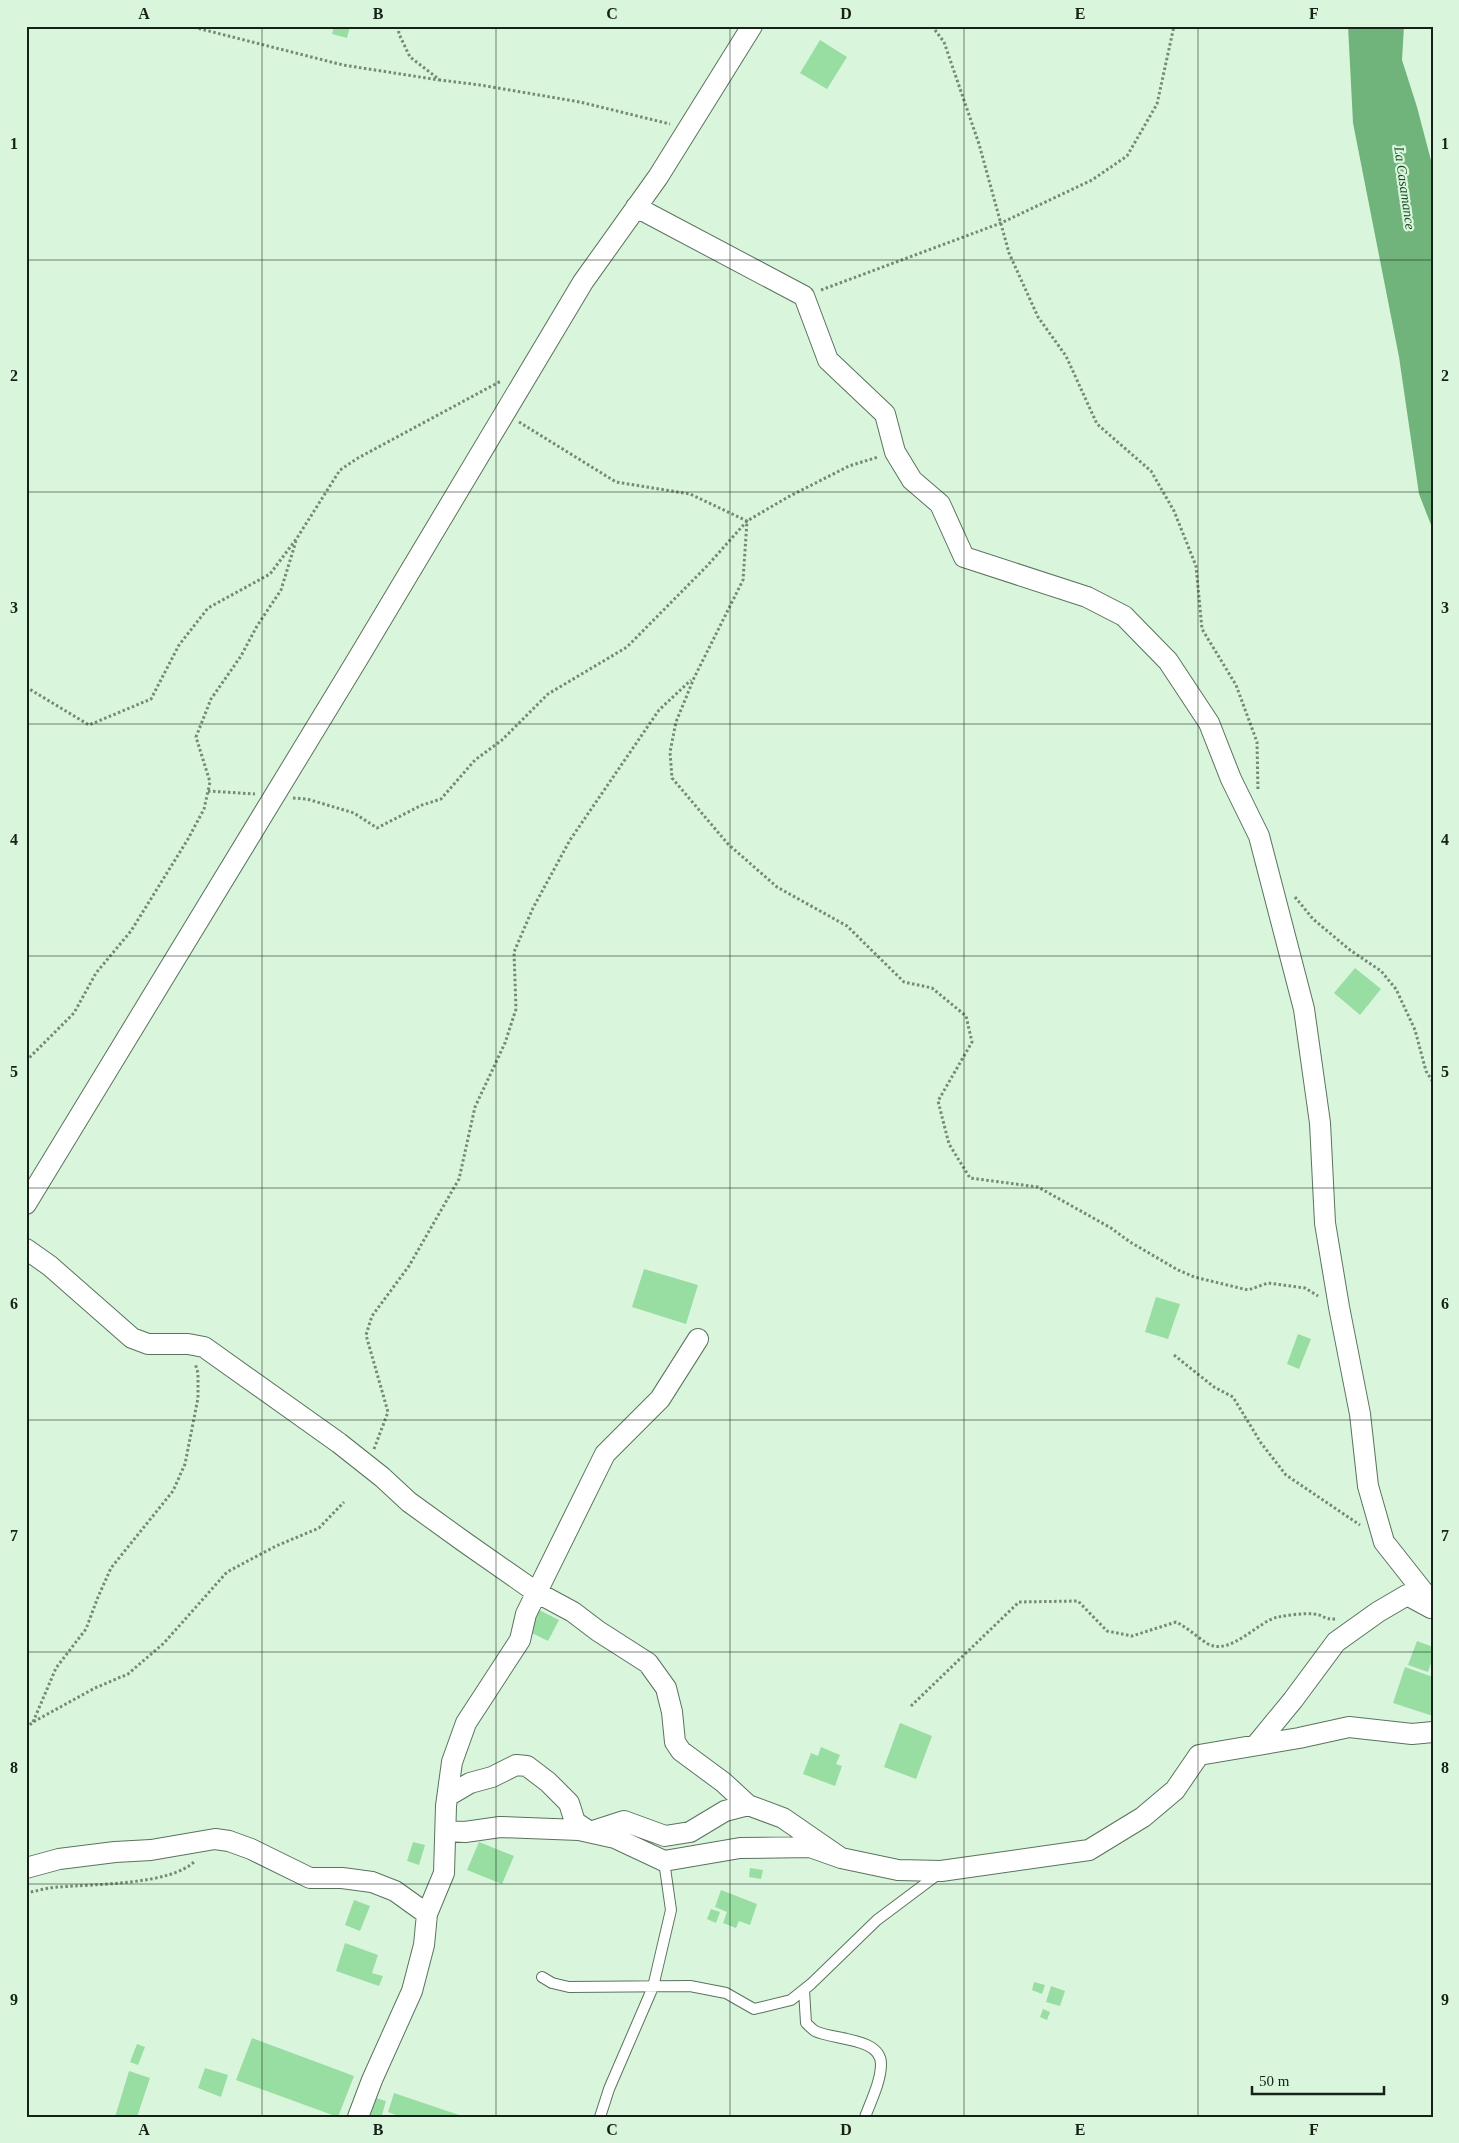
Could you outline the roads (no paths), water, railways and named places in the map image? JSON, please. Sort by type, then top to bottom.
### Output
[{"type":"street","points":[[26,1204],[583,282],[636,207],[752,26]]},
{"type":"street","points":[[636,207],[804,296],[828,360],[885,414],[895,452],[912,480],[940,504],[964,558],[1087,596],[1124,616],[1168,660],[1209,723],[1231,779],[1259,836],[1304,1009],[1320,1123],[1325,1223],[1360,1414],[1368,1486],[1384,1542],[1433,1604]]},
{"type":"street","points":[[26,1249],[50,1266],[132,1338],[148,1344],[188,1344],[204,1347],[367,1465],[409,1502],[536,1592],[573,1612],[648,1664],[666,1688],[672,1712],[675,1742],[681,1751],[748,1804],[783,1818],[841,1858]]},
{"type":"street","points":[[358,2117],[372,2080],[412,1991],[424,1945],[427,1914],[444,1873],[448,1796],[452,1762],[466,1723],[520,1640],[526,1614],[536,1592],[605,1454],[660,1399],[698,1340]]},
{"type":"street","points":[[1256,1745],[1293,1700],[1336,1642],[1378,1612],[1407,1595],[1433,1609]]},
{"type":"street","points":[[447,1831],[465,1832],[500,1827],[579,1830],[615,1838],[664,1861],[740,1848],[810,1847],[841,1858],[898,1870],[941,1871],[1089,1850],[1143,1817],[1175,1790],[1199,1755],[1299,1738],[1349,1726],[1412,1734],[1433,1732]]},
{"type":"street","points":[[448,1796],[470,1783],[492,1777],[516,1765],[527,1766],[548,1782],[569,1803],[575,1822],[590,1832]]},
{"type":"street","points":[[590,1832],[624,1821],[665,1836],[690,1832],[725,1811],[748,1804]]},
{"type":"street","points":[[26,1868],[59,1858],[151,1850],[215,1839],[229,1840],[310,1878],[342,1878],[372,1882],[395,1891],[427,1914]]},
{"type":"lane","points":[[600,2117],[609,2089],[653,1987],[671,1910],[664,1861]]},
{"type":"lane","points":[[542,1977],[552,1983],[569,1987],[690,1986],[726,1993],[754,2009],[791,2000],[804,1990],[877,1920],[941,1871]]},
{"type":"lane","points":[[804,1990],[806,2023],[815,2031],[868,2045],[881,2062],[880,2071],[865,2117]]},
{"type":"water","name":"La Casamance","points":[[1348,26],[1404,26],[1402,60],[1433,168],[1433,530],[1419,494],[1399,357],[1353,123]]}]
